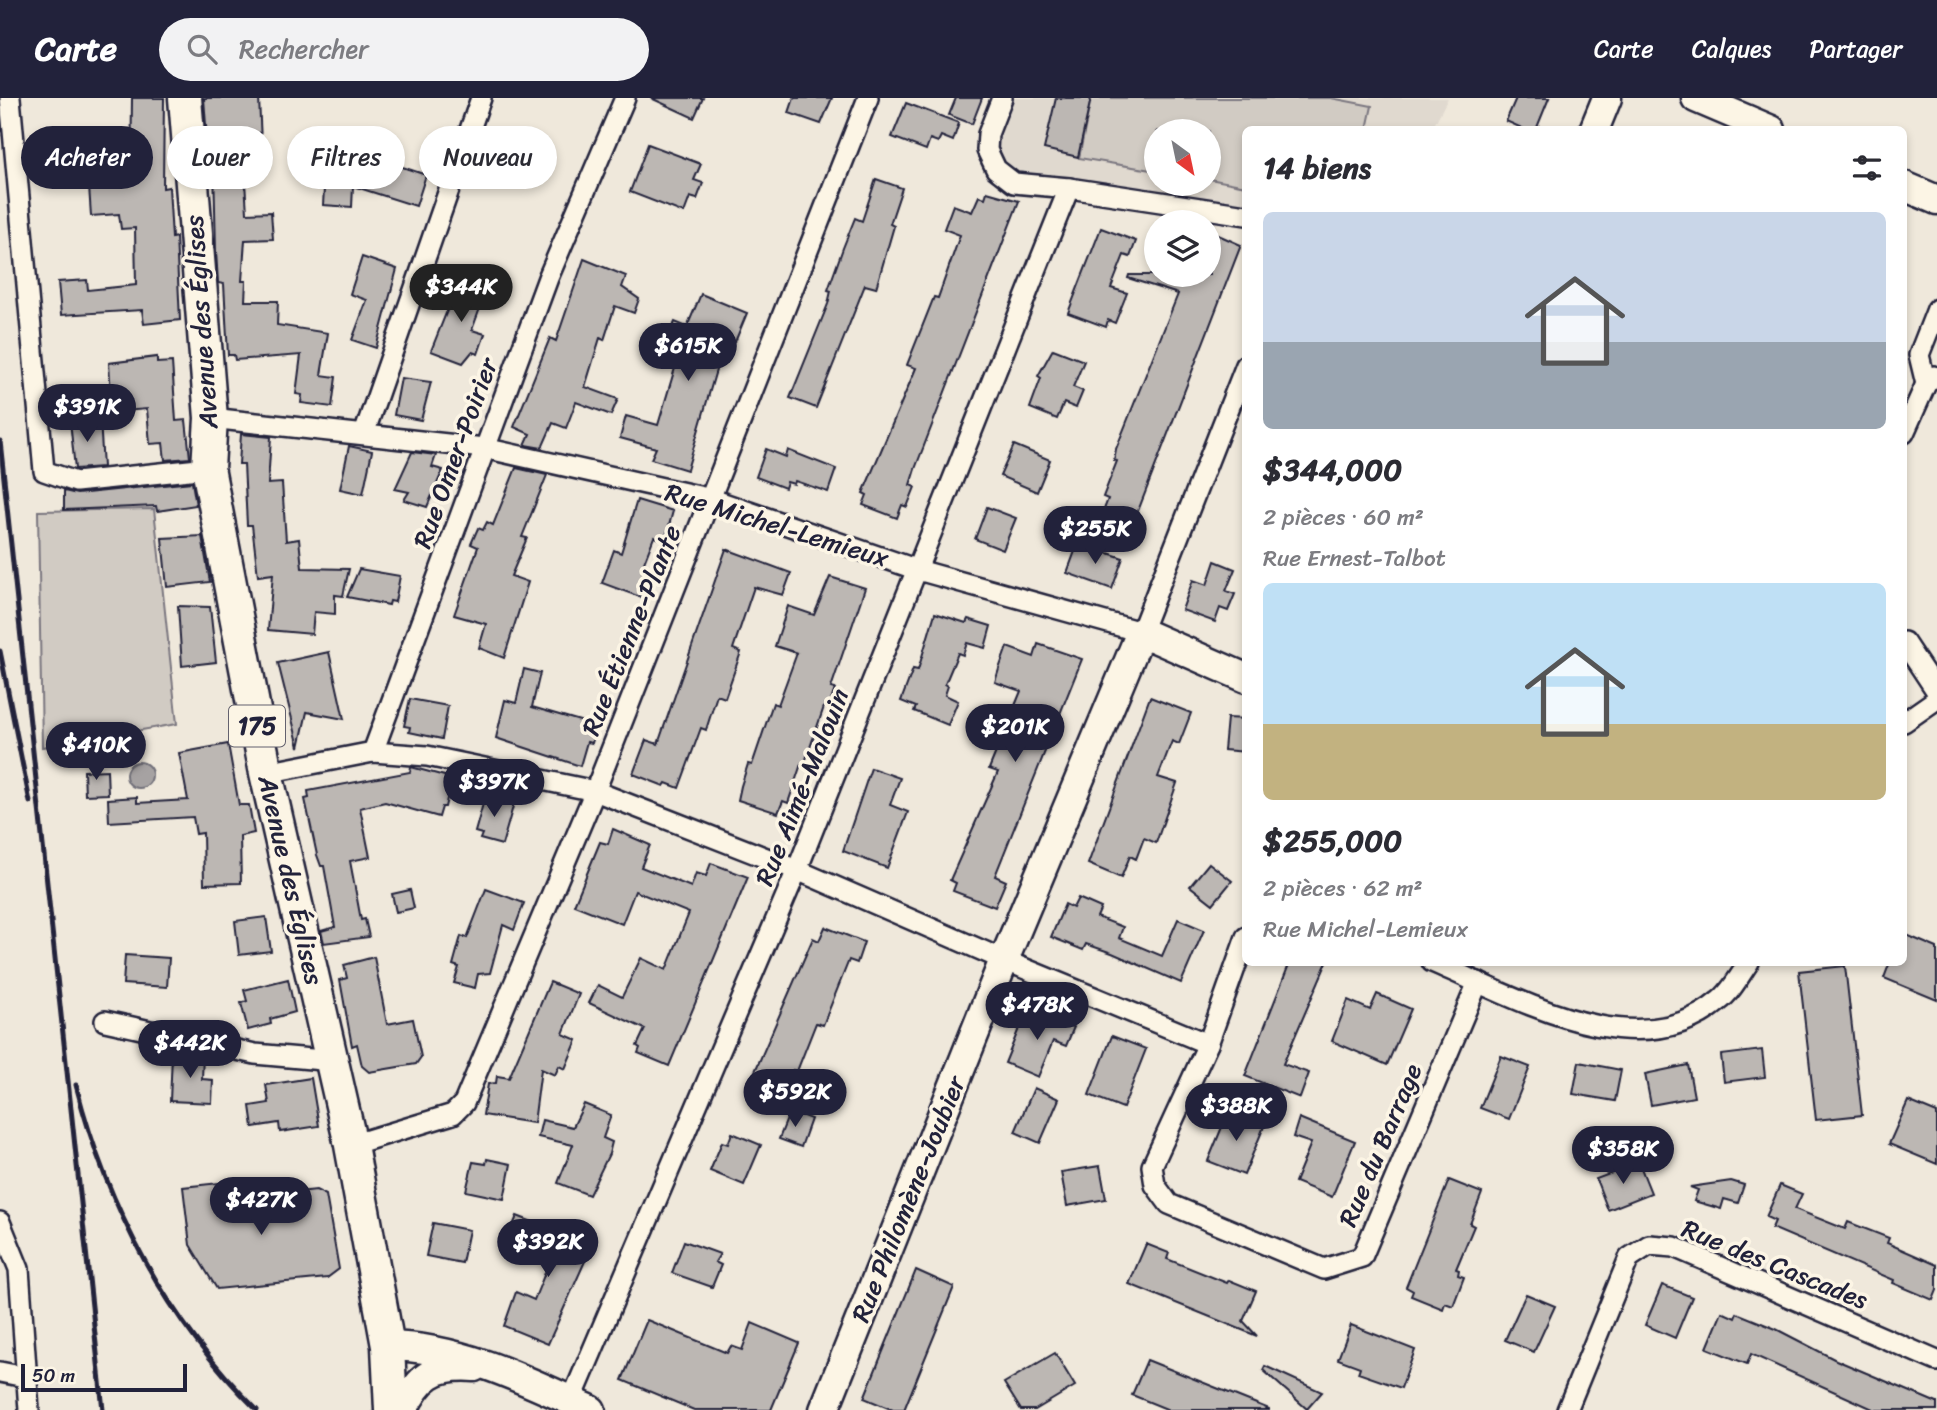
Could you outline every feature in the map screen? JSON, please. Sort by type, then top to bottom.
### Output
[{"type":"main road","name":"Avenue des Églises","points":[[185,98],[211,418],[208,468],[266,772],[334,1061],[351,1146],[388,1346],[391,1410]]},
{"type":"street","points":[[10,98],[44,471],[76,482],[208,468]]},
{"type":"street","points":[[364,434],[481,98]]},
{"type":"street","name":"Rue Omer-Poirier","points":[[373,752],[548,278],[625,98]]},
{"type":"street","name":"Rue Étienne-Plante","points":[[351,1146],[453,1114],[464,1103],[595,792],[869,98]]},
{"type":"street","points":[[1002,98],[988,134],[988,150],[996,169],[1014,183],[1069,188],[1242,214]]},
{"type":"street","points":[[1596,126],[1607,98]]},
{"type":"street","points":[[1696,98],[1762,126]]},
{"type":"street","points":[[1907,187],[1937,200]]},
{"type":"street","name":"Rue Aimé-Malouin","points":[[581,1406],[1069,188]]},
{"type":"street","points":[[1907,427],[1931,379],[1919,355],[1937,309]]},
{"type":"street","name":"Rue Philomène-Joubier","points":[[824,1410],[1004,960],[1141,632],[1242,375]]},
{"type":"street","name":"Rue Michel-Lemieux","points":[[211,418],[484,448],[712,499],[918,570],[1141,632],[1242,676]]},
{"type":"street","points":[[1907,647],[1937,692]]},
{"type":"street","points":[[1907,720],[1937,699]]},
{"type":"street","points":[[266,772],[373,752],[427,756],[595,792],[797,870],[1004,960],[1208,1044]]},
{"type":"street","name":"Rue du Barrage","points":[[1242,948],[1208,1044],[1152,1166],[1154,1185],[1169,1204],[1324,1269],[1362,1257],[1478,982]]},
{"type":"street","points":[[1441,966],[1587,1025],[1637,1031],[1680,1026],[1721,1001],[1746,966]]},
{"type":"street","points":[[105,1021],[255,1054],[334,1061]]},
{"type":"street","points":[[0,1222],[19,1269],[29,1410]]},
{"type":"street","name":"Rue des Cascades","points":[[1567,1410],[1629,1258],[1649,1245],[1674,1247],[1937,1361]]},
{"type":"street","points":[[388,1346],[440,1350],[581,1406]]},
{"type":"street","points":[[403,1410],[413,1388],[434,1371],[453,1365],[497,1371]]},
{"type":"street","points":[[0,1372],[25,1377]]},
{"type":"shaded area","points":[[1001,98],[1448,98],[1434,126],[1242,126],[1242,214],[1014,183],[988,134]]},
{"type":"shaded area","points":[[1091,98],[1331,98],[1372,106],[1368,126],[1242,126],[1242,185],[1222,181],[1222,119],[1144,119],[1144,169],[1079,158]]},
{"type":"shaded area","points":[[154,509],[177,724],[42,747],[38,511]]},
{"type":"shaded area","points":[[139,762],[148,766],[152,775],[148,784],[139,788],[130,784],[126,775],[130,766]]},
{"type":"building","points":[[132,98],[164,98],[163,188],[169,189],[172,238],[176,237],[180,320],[144,324],[142,310],[61,315],[58,282],[87,280],[88,290],[136,285],[135,228],[121,229],[119,214],[91,216],[89,189],[153,189],[153,126],[132,126]]},
{"type":"building","points":[[204,98],[259,98],[260,126],[206,126]]},
{"type":"building","points":[[651,98],[703,98],[694,118]]},
{"type":"building","points":[[794,98],[832,98],[821,124],[789,113]]},
{"type":"building","points":[[956,98],[982,98],[972,124],[949,115]]},
{"type":"building","points":[[1056,98],[1091,98],[1078,157],[1044,149]]},
{"type":"building","points":[[1516,98],[1549,98],[1538,126],[1517,126],[1506,121]]},
{"type":"building","points":[[906,103],[959,123],[953,141],[941,136],[938,142],[930,139],[926,150],[892,137]]},
{"type":"building","points":[[648,144],[701,164],[694,180],[703,183],[697,199],[690,197],[684,213],[630,192]]},
{"type":"building","points":[[405,168],[419,173],[419,189],[421,189],[416,206],[362,189],[405,189]]},
{"type":"building","points":[[876,179],[902,188],[890,224],[894,226],[876,288],[865,285],[816,408],[790,398],[828,304],[831,291],[828,290],[843,248],[855,218],[862,221]]},
{"type":"building","points":[[215,189],[245,189],[247,213],[271,212],[273,239],[245,240],[242,281],[246,281],[245,301],[278,301],[277,325],[328,333],[321,375],[336,377],[332,407],[301,403],[302,395],[296,394],[301,355],[235,360],[234,355],[228,355],[224,284],[218,283]]},
{"type":"building","points":[[324,189],[353,189],[352,207],[323,205]]},
{"type":"building","points":[[987,192],[1019,201],[915,469],[910,485],[915,487],[907,507],[902,505],[897,518],[863,505],[867,495],[863,493],[916,368],[907,365],[934,297],[938,298],[960,235],[944,229],[953,205],[972,212],[979,196],[985,198]]},
{"type":"building","points":[[1101,228],[1136,241],[1130,257],[1124,255],[1111,288],[1127,293],[1115,323],[1108,320],[1106,327],[1068,313]]},
{"type":"building","points":[[1221,236],[1241,245],[1133,524],[1103,512],[1108,499],[1103,497],[1117,461],[1114,460],[1116,449],[1178,294],[1156,287],[1221,287]]},
{"type":"building","points":[[362,257],[397,269],[376,348],[352,340],[367,300],[350,294]]},
{"type":"building","points":[[584,259],[626,276],[622,287],[639,299],[634,313],[615,306],[604,340],[600,338],[585,387],[618,399],[611,415],[576,402],[566,428],[553,423],[542,448],[525,445],[530,434],[514,427],[550,338],[556,341]]},
{"type":"building","points":[[1129,275],[1144,275],[1144,283],[1128,278]]},
{"type":"building","points":[[460,278],[487,289],[472,330],[485,334],[478,354],[472,352],[463,363],[431,351]]},
{"type":"building","points":[[701,294],[747,313],[735,342],[725,339],[687,470],[651,459],[656,448],[620,438],[626,416],[658,425],[681,348],[665,344],[675,322],[687,327]]},
{"type":"building","points":[[1053,349],[1084,361],[1073,387],[1083,391],[1076,408],[1064,403],[1057,419],[1030,408],[1041,378],[1038,376]]},
{"type":"building","points":[[157,357],[157,363],[172,362],[176,421],[186,420],[190,458],[165,460],[163,443],[150,444],[147,409],[112,412],[109,363]]},
{"type":"building","points":[[401,378],[431,382],[421,420],[394,415]]},
{"type":"building","points":[[100,419],[103,467],[75,469],[70,421]]},
{"type":"building","points":[[241,434],[271,437],[268,484],[282,483],[286,541],[299,539],[302,568],[349,569],[343,596],[335,595],[335,614],[314,612],[312,634],[268,630],[273,574],[258,576],[252,525],[247,525],[244,464],[239,464]]},
{"type":"building","points":[[1014,445],[1050,460],[1037,492],[1000,476]]},
{"type":"building","points":[[349,446],[372,451],[363,494],[340,489]]},
{"type":"building","points":[[766,449],[786,457],[788,450],[836,469],[828,492],[795,481],[794,484],[787,482],[785,488],[756,477]]},
{"type":"building","points":[[412,452],[436,455],[432,467],[443,470],[427,507],[404,500],[409,492],[395,489]]},
{"type":"building","points":[[516,468],[547,475],[522,537],[527,538],[511,576],[528,582],[504,658],[479,648],[486,624],[454,615],[478,547],[471,544],[478,528],[483,530],[487,522],[493,525]]},
{"type":"building","points":[[192,482],[196,505],[157,511],[156,506],[64,510],[64,491],[77,494]]},
{"type":"building","points":[[637,500],[673,511],[665,540],[654,537],[642,568],[650,570],[640,597],[602,583],[614,550],[621,553]]},
{"type":"building","points":[[987,507],[1016,518],[1003,550],[975,539]]},
{"type":"building","points":[[202,536],[210,582],[167,587],[162,538]]},
{"type":"building","points":[[1078,543],[1123,558],[1112,589],[1067,573]]},
{"type":"building","points":[[726,549],[791,573],[783,595],[754,587],[733,649],[741,652],[725,698],[717,695],[706,730],[701,728],[679,788],[666,783],[664,786],[633,774],[646,740],[658,744]]},
{"type":"building","points":[[1215,561],[1235,569],[1226,591],[1235,594],[1228,611],[1220,608],[1215,622],[1182,610],[1193,580],[1207,585]]},
{"type":"building","points":[[359,569],[400,576],[395,602],[390,601],[389,605],[347,597]]},
{"type":"building","points":[[830,577],[865,588],[831,688],[835,689],[829,706],[825,704],[788,803],[783,801],[778,813],[738,800],[741,786],[748,764],[752,765],[773,703],[778,705],[797,653],[775,646],[788,606],[814,615]]},
{"type":"building","points":[[178,606],[210,607],[216,662],[182,666]]},
{"type":"building","points":[[935,613],[966,623],[968,619],[991,626],[985,648],[967,643],[963,655],[958,653],[945,684],[948,686],[945,695],[958,701],[948,725],[914,711],[916,707],[901,701],[913,669],[918,670]]},
{"type":"building","points":[[1038,644],[1082,659],[995,876],[1006,881],[995,907],[953,891],[956,883],[950,880],[998,772],[989,769],[1021,691],[995,682],[1007,647],[1034,657]]},
{"type":"building","points":[[329,652],[344,719],[307,712],[299,747],[278,663]]},
{"type":"building","points":[[524,669],[540,673],[532,707],[597,726],[592,743],[587,742],[580,766],[496,738],[505,700],[516,703]]},
{"type":"building","points":[[1150,697],[1191,713],[1179,744],[1172,741],[1158,777],[1177,783],[1156,843],[1144,838],[1136,859],[1130,856],[1121,878],[1088,864]]},
{"type":"building","points":[[410,699],[448,706],[442,739],[409,732],[410,727],[404,726]]},
{"type":"building","points":[[1227,718],[1242,719],[1242,752],[1224,750]]},
{"type":"building","points":[[228,744],[239,805],[249,805],[254,833],[240,836],[241,883],[204,884],[203,833],[196,834],[193,817],[109,822],[108,799],[137,797],[137,803],[188,800],[179,753]]},
{"type":"building","points":[[411,767],[452,778],[445,807],[442,807],[439,817],[385,802],[360,808],[370,857],[350,861],[361,920],[365,919],[369,937],[324,943],[321,931],[335,927],[324,866],[321,866],[317,855],[305,799],[309,798],[308,791],[410,772]]},
{"type":"building","points":[[871,768],[900,778],[890,805],[908,812],[887,868],[843,851]]},
{"type":"building","points":[[107,770],[108,794],[85,795],[84,771]]},
{"type":"building","points":[[486,793],[514,803],[502,845],[480,839],[482,834],[475,832]]},
{"type":"building","points":[[613,829],[650,845],[641,867],[691,887],[696,873],[706,876],[711,863],[748,877],[669,1066],[638,1053],[640,1048],[637,1046],[645,1029],[589,1003],[598,985],[622,997],[641,958],[666,970],[689,913],[635,891],[622,924],[574,905],[600,842],[608,844]]},
{"type":"building","points":[[1209,863],[1232,881],[1213,904],[1190,886]]},
{"type":"building","points":[[486,889],[524,903],[514,930],[503,925],[490,973],[478,974],[475,988],[454,983],[459,967],[453,965],[461,936],[467,938]]},
{"type":"building","points":[[410,890],[414,908],[396,912],[392,894]]},
{"type":"building","points":[[1078,898],[1101,908],[1097,917],[1123,927],[1119,938],[1162,956],[1178,919],[1204,930],[1181,983],[1112,953],[1086,944],[1083,950],[1051,937],[1065,904],[1073,908]]},
{"type":"building","points":[[266,917],[271,951],[239,955],[235,921]]},
{"type":"building","points":[[825,927],[864,942],[857,963],[849,960],[823,1025],[816,1023],[797,1071],[793,1070],[781,1098],[749,1085],[813,938],[819,941]]},
{"type":"building","points":[[1907,935],[1937,948],[1937,1000],[1884,978],[1888,966],[1907,966]]},
{"type":"building","points":[[125,955],[169,958],[167,987],[123,984]]},
{"type":"building","points":[[374,957],[387,1024],[413,1019],[421,1057],[416,1064],[369,1072],[362,1066],[357,1044],[352,1046],[340,980],[347,978],[344,965]]},
{"type":"building","points":[[1288,966],[1325,966],[1283,1064],[1309,1073],[1300,1098],[1245,1076]]},
{"type":"building","points":[[1845,966],[1862,1115],[1816,1120],[1799,971]]},
{"type":"building","points":[[288,979],[295,1012],[270,1019],[271,1024],[248,1030],[241,1003],[247,1001],[244,990]]},
{"type":"building","points":[[550,982],[579,994],[563,1034],[577,1040],[565,1069],[559,1066],[555,1075],[541,1069],[534,1123],[483,1115],[488,1084],[496,1083],[497,1076],[509,1078]]},
{"type":"building","points":[[1377,994],[1411,1009],[1387,1065],[1332,1041],[1348,1000],[1370,1010]]},
{"type":"building","points":[[1031,1010],[1074,1027],[1066,1046],[1053,1041],[1038,1077],[1005,1063],[1022,1021],[1026,1023]]},
{"type":"building","points":[[1112,1036],[1146,1049],[1123,1108],[1089,1095]]},
{"type":"building","points":[[1762,1050],[1765,1077],[1724,1082],[1721,1055]]},
{"type":"building","points":[[172,1055],[203,1055],[202,1079],[213,1080],[212,1103],[170,1101]]},
{"type":"building","points":[[1501,1056],[1530,1067],[1509,1119],[1480,1108]]},
{"type":"building","points":[[1579,1062],[1621,1070],[1615,1101],[1573,1094]]},
{"type":"building","points":[[1688,1065],[1694,1097],[1651,1105],[1645,1074]]},
{"type":"building","points":[[311,1078],[319,1126],[280,1132],[279,1123],[253,1127],[250,1106],[269,1103],[266,1085]]},
{"type":"building","points":[[1034,1088],[1059,1099],[1040,1143],[1015,1132]]},
{"type":"building","points":[[1908,1101],[1937,1113],[1937,1164],[1889,1144]]},
{"type":"building","points":[[584,1104],[611,1115],[603,1138],[612,1142],[609,1154],[589,1195],[558,1183],[573,1145],[538,1137],[542,1120],[573,1127]]},
{"type":"building","points":[[1229,1110],[1265,1124],[1244,1175],[1208,1161]]},
{"type":"building","points":[[790,1111],[811,1119],[801,1147],[779,1139]]},
{"type":"building","points":[[1299,1118],[1355,1141],[1332,1197],[1295,1182],[1311,1143],[1293,1137]]},
{"type":"building","points":[[732,1133],[761,1145],[744,1185],[710,1171],[722,1142],[728,1144]]},
{"type":"building","points":[[487,1159],[511,1164],[504,1199],[466,1191],[473,1162],[486,1164]]},
{"type":"building","points":[[1639,1163],[1651,1193],[1608,1210],[1596,1179]]},
{"type":"building","points":[[1100,1166],[1106,1199],[1067,1206],[1061,1172]]},
{"type":"building","points":[[1449,1180],[1482,1193],[1470,1224],[1474,1226],[1456,1269],[1459,1270],[1458,1275],[1464,1277],[1453,1306],[1445,1303],[1443,1309],[1411,1296],[1413,1291],[1406,1287]]},
{"type":"building","points":[[1731,1181],[1744,1185],[1738,1203],[1724,1199],[1721,1209],[1694,1201],[1698,1190],[1690,1187]]},
{"type":"building","points":[[219,1183],[221,1201],[316,1190],[326,1195],[339,1269],[327,1278],[217,1289],[190,1245],[183,1187]]},
{"type":"building","points":[[1780,1185],[1802,1194],[1795,1209],[1845,1229],[1848,1222],[1889,1238],[1887,1243],[1937,1265],[1937,1290],[1933,1300],[1893,1283],[1894,1280],[1772,1228],[1775,1221],[1766,1217]]},
{"type":"building","points":[[517,1216],[543,1226],[545,1222],[594,1241],[548,1344],[504,1326],[516,1292],[534,1300],[553,1253],[547,1251],[549,1247],[510,1233]]},
{"type":"building","points":[[433,1223],[469,1230],[462,1263],[426,1256]]},
{"type":"building","points":[[684,1241],[720,1254],[715,1262],[721,1265],[712,1287],[672,1273]]},
{"type":"building","points":[[1146,1244],[1169,1253],[1167,1259],[1227,1283],[1229,1280],[1256,1291],[1243,1321],[1257,1336],[1129,1284]]},
{"type":"building","points":[[916,1270],[954,1287],[904,1410],[893,1410],[864,1398]]},
{"type":"building","points":[[1662,1285],[1692,1297],[1675,1338],[1645,1325]]},
{"type":"building","points":[[1526,1294],[1555,1306],[1534,1352],[1505,1340]]},
{"type":"building","points":[[1722,1312],[1735,1318],[1737,1313],[1776,1329],[1836,1360],[1937,1403],[1937,1410],[1875,1410],[1751,1354],[1747,1364],[1707,1348]]},
{"type":"building","points":[[647,1320],[727,1353],[731,1346],[742,1350],[752,1323],[799,1343],[771,1410],[694,1410],[622,1380]]},
{"type":"building","points":[[1351,1325],[1415,1350],[1401,1388],[1358,1373],[1360,1367],[1338,1359]]},
{"type":"building","points":[[1055,1353],[1075,1386],[1035,1410],[1021,1410],[1004,1383]]},
{"type":"building","points":[[1147,1360],[1269,1410],[1169,1410],[1132,1395]]},
{"type":"building","points":[[1265,1366],[1322,1392],[1307,1409],[1263,1370]]},
{"type":"railway","points":[[0,441],[103,1410]]},
{"type":"railway","points":[[0,651],[30,802]]},
{"type":"railway","points":[[76,1085],[105,1175],[144,1260],[195,1339],[257,1410]]}]
